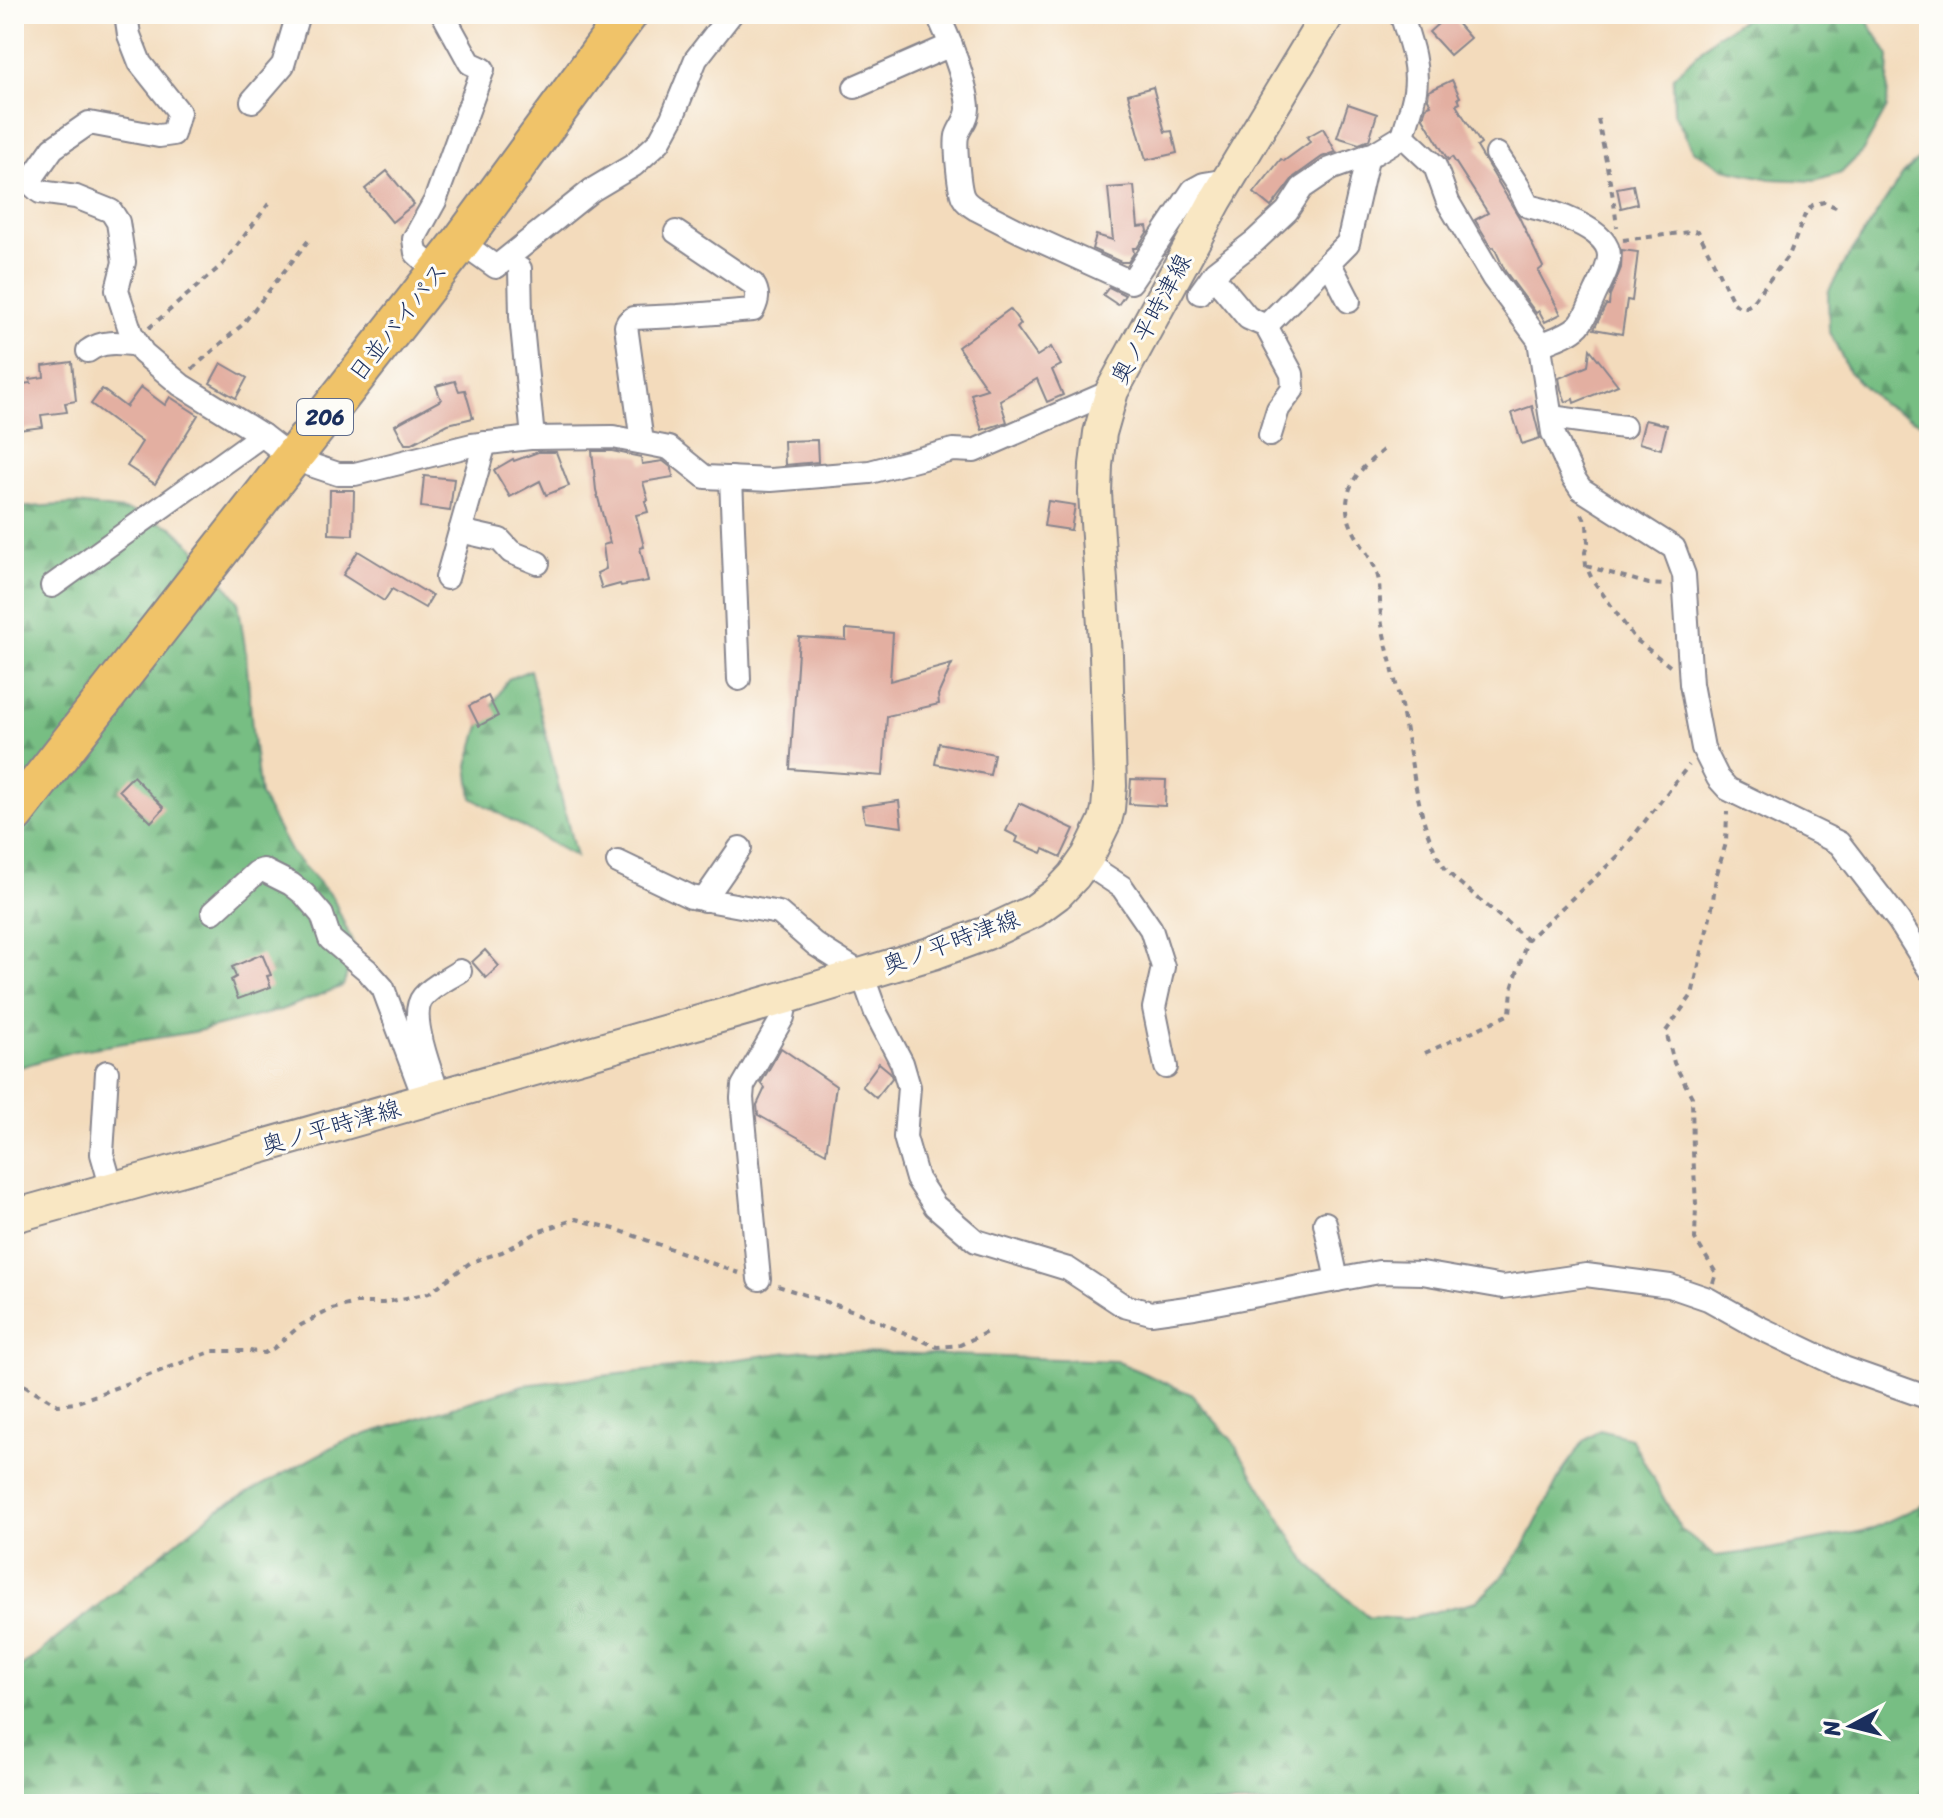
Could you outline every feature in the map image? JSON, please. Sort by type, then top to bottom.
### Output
[{"type":"highway","name":"日並バイパス","points":[[14,814],[461,242],[628,14]]},
{"type":"main road","name":"奥ノ平時津線","points":[[14,1216],[933,953],[1034,911],[1057,894],[1084,862],[1099,836],[1108,809],[1106,655],[1095,493],[1100,433],[1112,391],[1228,180],[1328,14]]},
{"type":"street","points":[[126,14],[129,35],[140,63],[179,112],[173,134],[159,136],[89,123],[53,148],[22,182],[40,192],[76,197],[111,211],[118,222],[124,262],[117,290],[131,333],[143,353],[177,382],[262,435],[293,459],[338,474],[355,474],[485,443],[533,438],[613,437],[669,448],[705,477],[771,480],[870,472],[953,450],[974,451],[1112,391]]},
{"type":"street","points":[[252,101],[283,65],[298,14]]},
{"type":"street","points":[[436,271],[416,253],[414,239],[435,201],[483,69],[470,63],[443,14]]},
{"type":"street","points":[[461,242],[496,267],[592,190],[634,165],[659,142],[696,59],[731,14]]},
{"type":"street","points":[[937,14],[951,45],[966,93],[968,111],[964,125],[957,133],[956,148],[961,195],[970,206],[1131,282],[1193,190],[1204,184],[1228,180]]},
{"type":"street","points":[[1270,435],[1278,409],[1293,389],[1292,374],[1266,326],[1248,318],[1207,284],[1287,211],[1302,188],[1330,169],[1375,153],[1403,136],[1415,91],[1416,70],[1413,49],[1401,14]]},
{"type":"street","points":[[855,87],[951,45]]},
{"type":"street","points":[[1403,136],[1435,166],[1448,202],[1493,278],[1539,340],[1553,433],[1573,477],[1581,489],[1674,548],[1684,575],[1691,684],[1703,748],[1718,778],[1728,789],[1839,843],[1899,921],[1929,969]]},
{"type":"street","points":[[1497,154],[1528,206],[1575,222],[1612,242],[1606,270],[1580,324],[1540,345]]},
{"type":"street","points":[[1266,326],[1348,243],[1368,155]]},
{"type":"street","points":[[642,442],[626,326],[628,322],[633,318],[753,310],[757,301],[757,290],[753,284],[676,232]]},
{"type":"street","points":[[1329,262],[1349,301]]},
{"type":"street","points":[[520,269],[521,316],[533,438]]},
{"type":"street","points":[[88,351],[93,346],[136,342]]},
{"type":"street","points":[[1551,417],[1624,427]]},
{"type":"street","points":[[52,586],[262,435]]},
{"type":"street","points":[[447,578],[485,443]]},
{"type":"street","points":[[731,478],[739,679]]},
{"type":"street","points":[[460,531],[500,540],[511,552],[538,563]]},
{"type":"street","points":[[704,900],[740,848]]},
{"type":"street","points":[[618,862],[691,897],[779,913],[816,945],[862,974],[876,1013],[902,1063],[909,1087],[905,1137],[917,1179],[935,1206],[976,1241],[1068,1269],[1124,1306],[1151,1313],[1246,1299],[1379,1272],[1422,1273],[1503,1287],[1586,1275],[1670,1286],[1708,1299],[1844,1368],[1929,1398]]},
{"type":"street","points":[[1084,862],[1122,887],[1151,929],[1163,967],[1154,1008],[1166,1067]]},
{"type":"street","points":[[213,912],[263,870],[304,894],[322,915],[330,939],[383,988],[432,1098]]},
{"type":"street","points":[[432,1098],[417,1015],[420,999],[460,971]]},
{"type":"street","points":[[759,1279],[743,1086],[783,1017],[787,997]]},
{"type":"street","points":[[107,1072],[102,1154],[112,1189]]},
{"type":"street","points":[[1325,1223],[1337,1280]]},
{"type":"path","points":[[1598,119],[1614,203],[1612,242],[1698,231],[1733,302],[1739,307],[1751,304],[1790,253],[1806,212],[1813,205],[1824,202],[1840,209]]},
{"type":"path","points":[[136,342],[223,264],[270,202]]},
{"type":"path","points":[[177,382],[242,325],[308,241]]},
{"type":"path","points":[[1383,450],[1365,464],[1352,480],[1347,515],[1378,578],[1382,621],[1418,798],[1433,847],[1443,866],[1527,940]]},
{"type":"path","points":[[1581,489],[1578,503],[1587,524],[1586,566],[1592,579],[1635,639],[1691,684]]},
{"type":"path","points":[[1586,566],[1649,584],[1684,585]]},
{"type":"path","points":[[1425,1053],[1510,1014],[1512,989],[1527,940],[1617,857],[1703,748]]},
{"type":"path","points":[[1708,1299],[1716,1273],[1695,1239],[1692,1097],[1674,1063],[1666,1031],[1692,995],[1726,843],[1728,789]]},
{"type":"path","points":[[14,1379],[58,1405],[75,1403],[213,1351],[264,1353],[301,1325],[332,1309],[429,1293],[471,1262],[502,1252],[540,1231],[576,1219],[618,1230],[857,1312],[937,1347],[960,1345],[987,1332]]},
{"type":"green space","points":[[1753,14],[1861,14],[1889,56],[1887,108],[1863,151],[1841,173],[1815,181],[1770,179],[1725,169],[1693,150],[1674,113],[1673,77],[1717,35]]},
{"type":"green space","points":[[1929,149],[1929,427],[1882,404],[1849,372],[1829,330],[1828,292],[1903,174]]},
{"type":"green space","points":[[77,504],[130,511],[172,527],[206,559],[238,601],[260,795],[291,853],[333,898],[355,948],[343,986],[278,1011],[194,1032],[74,1051],[14,1069],[14,508]]},
{"type":"green space","points":[[530,670],[576,857],[472,798],[468,765],[480,726],[508,679]]},
{"type":"green space","points":[[804,1350],[1116,1361],[1191,1394],[1232,1440],[1308,1564],[1368,1617],[1406,1619],[1477,1601],[1501,1578],[1524,1546],[1563,1470],[1584,1441],[1600,1430],[1631,1438],[1680,1528],[1715,1556],[1765,1550],[1869,1530],[1929,1502],[1929,1804],[14,1804],[14,1673],[216,1510],[342,1442],[523,1385]]},
{"type":"building","points":[[1449,14],[1470,38],[1450,55],[1429,32]]},
{"type":"building","points":[[1452,80],[1460,97],[1460,103],[1456,105],[1481,144],[1477,147],[1519,217],[1543,267],[1538,271],[1561,314],[1545,322],[1505,271],[1494,247],[1475,220],[1488,213],[1452,157],[1448,160],[1423,118],[1426,107],[1431,105],[1429,91]]},
{"type":"building","points":[[1153,87],[1165,132],[1172,131],[1177,153],[1146,160],[1128,94]]},
{"type":"building","points":[[1348,104],[1377,114],[1369,140],[1359,144],[1337,137]]},
{"type":"building","points":[[1323,128],[1336,152],[1322,157],[1294,177],[1271,207],[1254,193],[1281,159],[1284,161],[1310,142],[1307,137]]},
{"type":"building","points":[[387,171],[414,204],[392,222],[365,189]]},
{"type":"building","points":[[1633,185],[1637,204],[1621,208],[1617,188]]},
{"type":"building","points":[[1134,186],[1138,227],[1147,226],[1148,231],[1137,248],[1133,248],[1134,253],[1128,262],[1121,262],[1092,249],[1096,235],[1113,240],[1108,188]]},
{"type":"building","points":[[1622,250],[1638,252],[1632,301],[1627,300],[1622,334],[1594,329],[1606,305],[1609,305],[1621,268]]},
{"type":"building","points":[[1109,287],[1125,295],[1118,305],[1103,295]]},
{"type":"building","points":[[1010,309],[1021,324],[1017,328],[1037,356],[1051,347],[1061,365],[1052,370],[1063,395],[1047,402],[1037,379],[1000,400],[1007,422],[982,430],[971,394],[987,389],[958,347]]},
{"type":"building","points":[[1590,349],[1618,385],[1574,403],[1573,399],[1566,402],[1559,378],[1588,366]]},
{"type":"building","points":[[72,362],[76,401],[65,403],[67,412],[41,415],[43,427],[19,430],[14,385],[31,383],[30,379],[44,377],[43,366]]},
{"type":"building","points":[[221,363],[247,378],[236,398],[210,383]]},
{"type":"building","points":[[455,381],[459,391],[465,390],[473,418],[448,424],[411,444],[405,444],[395,425],[441,400],[436,386]]},
{"type":"building","points":[[141,387],[165,405],[170,397],[198,415],[155,484],[127,466],[142,442],[91,404],[102,389],[126,407]]},
{"type":"building","points":[[1532,406],[1540,438],[1522,444],[1512,413]]},
{"type":"building","points":[[1645,420],[1667,425],[1661,449],[1639,443]]},
{"type":"building","points":[[817,440],[818,462],[785,465],[784,441]]},
{"type":"building","points":[[592,451],[612,451],[641,457],[642,464],[663,461],[672,468],[673,477],[643,482],[648,512],[636,515],[648,581],[602,589],[597,573],[606,569],[603,545],[610,543],[596,490]]},
{"type":"building","points":[[538,452],[556,452],[569,486],[546,495],[540,481],[510,497],[494,470],[513,459]]},
{"type":"building","points":[[424,476],[454,479],[450,511],[421,507]]},
{"type":"building","points":[[330,490],[354,490],[353,535],[329,534]]},
{"type":"building","points":[[1048,501],[1075,505],[1071,530],[1044,526]]},
{"type":"building","points":[[358,551],[432,596],[425,608],[392,589],[384,601],[343,575]]},
{"type":"building","points":[[846,629],[893,633],[890,681],[952,664],[938,695],[939,704],[887,716],[883,776],[790,769],[799,637],[846,640]]},
{"type":"building","points":[[488,696],[498,716],[479,726],[469,706]]},
{"type":"building","points":[[939,743],[994,754],[990,775],[935,764]]},
{"type":"building","points":[[133,776],[164,808],[151,822],[119,790]]},
{"type":"building","points":[[1131,779],[1166,780],[1165,806],[1129,804]]},
{"type":"building","points":[[899,801],[902,827],[865,822],[862,806]]},
{"type":"building","points":[[1019,803],[1074,829],[1061,857],[1016,842],[1018,837],[1006,831]]},
{"type":"building","points":[[485,950],[499,966],[486,978],[472,962]]},
{"type":"building","points":[[262,954],[271,975],[267,976],[271,987],[238,999],[231,980],[236,977],[232,967]]},
{"type":"building","points":[[781,1048],[836,1086],[826,1153],[758,1115],[757,1105],[765,1088],[761,1083]]},
{"type":"building","points":[[879,1063],[890,1072],[892,1078],[876,1098],[862,1086]]}]
